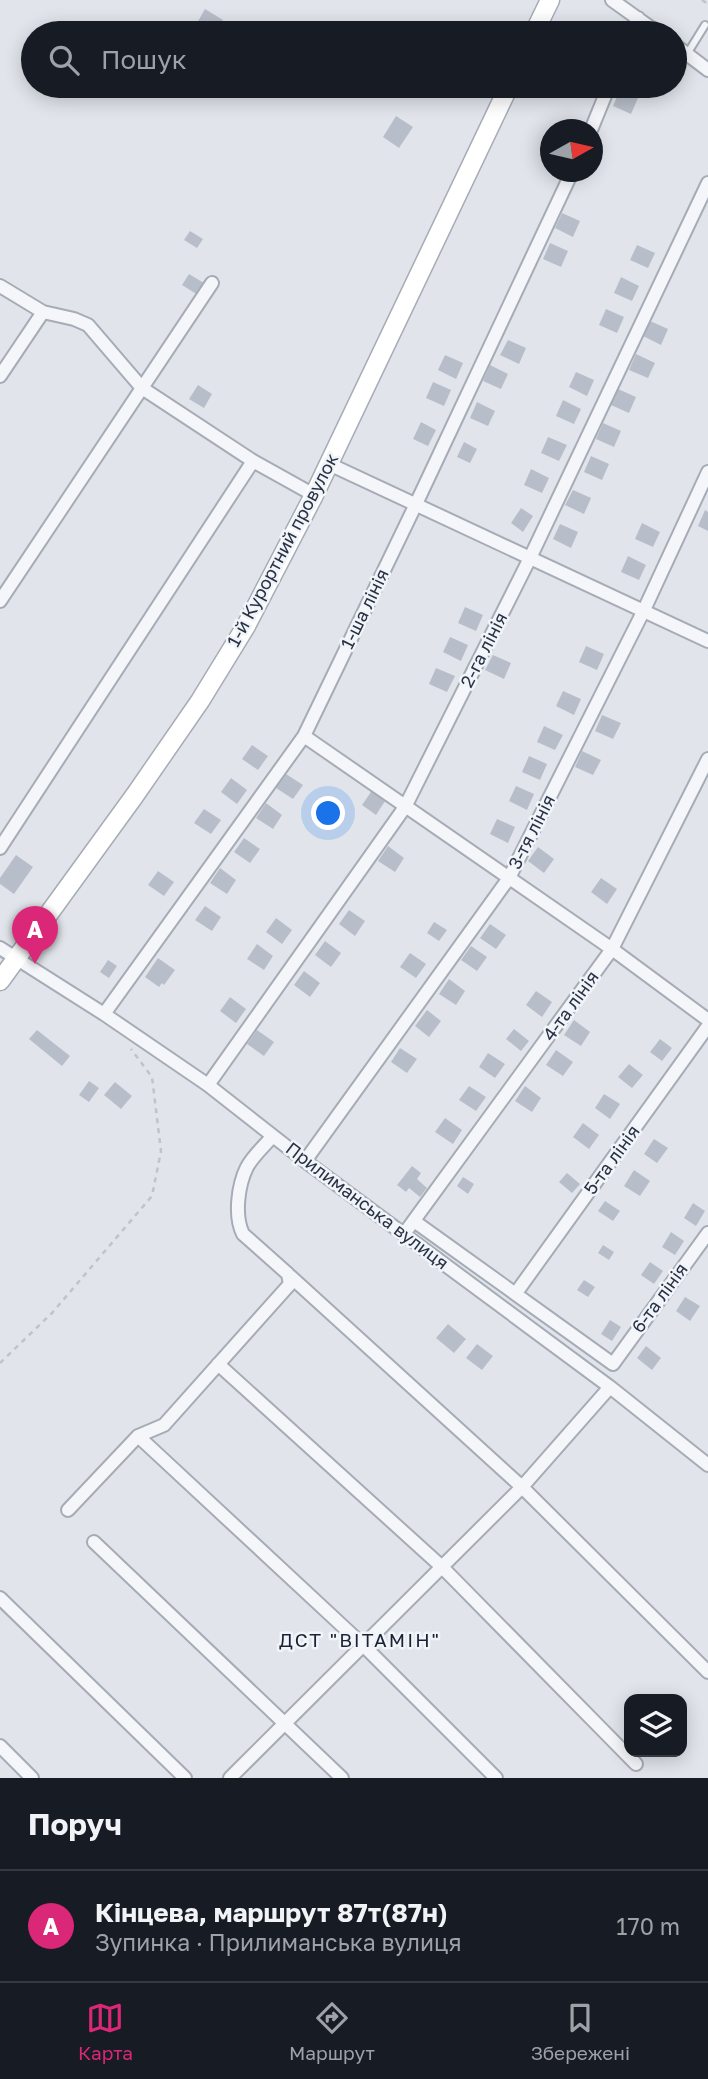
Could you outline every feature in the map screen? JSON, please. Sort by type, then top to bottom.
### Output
[{"type":"street","points":[[540,21],[550,0]]},
{"type":"street","points":[[612,0],[642,21]]},
{"type":"street","points":[[687,54],[708,69]]},
{"type":"street","name":"1-й Курортний провулок","points":[[0,981],[135,795],[246,626],[314,495],[503,98]]},
{"type":"street","points":[[596,119],[604,98]]},
{"type":"street","name":"1-ша лінія","points":[[104,1014],[304,736],[567,182]]},
{"type":"street","name":"2-га лінія","points":[[208,1085],[405,807],[530,558],[708,183]]},
{"type":"street","points":[[0,601],[212,283]]},
{"type":"street","points":[[0,286],[43,312],[88,325],[142,388],[253,461],[314,495]]},
{"type":"street","points":[[0,376],[43,312]]},
{"type":"street","points":[[0,848],[253,461]]},
{"type":"street","points":[[329,464],[708,641]]},
{"type":"street","name":"3-тя лінія","points":[[305,1161],[509,878],[644,610],[708,472]]},
{"type":"street","points":[[304,736],[612,949],[708,1020]]},
{"type":"street","name":"4-та лінія","points":[[404,1234],[612,949],[708,759]]},
{"type":"street","name":"Прилиманська вулиця","points":[[0,948],[208,1085],[305,1161],[610,1387],[708,1465]]},
{"type":"street","name":"5-та лінія","points":[[516,1293],[708,1026]]},
{"type":"street","points":[[273,1136],[245,1172],[239,1194],[239,1226],[243,1234],[522,1487],[708,1672]]},
{"type":"street","points":[[414,1221],[516,1293]]},
{"type":"street","name":"6-та лінія","points":[[516,1293],[613,1364],[708,1233]]},
{"type":"street","points":[[68,1510],[138,1436],[164,1425],[290,1284],[290,1276]]},
{"type":"street","points":[[218,1364],[442,1567],[636,1764]]},
{"type":"street","points":[[230,1778],[522,1487],[610,1387]]},
{"type":"street","points":[[138,1436],[364,1646],[496,1778]]},
{"type":"street","points":[[94,1542],[342,1778]]},
{"type":"street","points":[[0,1598],[185,1778]]},
{"type":"street","points":[[0,1746],[32,1778]]},
{"type":"lane","points":[[687,54],[705,25]]},
{"type":"path","points":[[702,0],[708,4]]},
{"type":"path","points":[[0,1363],[52,1313],[152,1196],[161,1150],[152,1077],[128,1045]]},
{"type":"building","points":[[205,9],[223,20],[222,21],[198,21]]},
{"type":"building","points":[[616,98],[638,98],[631,114],[613,106]]},
{"type":"building","points":[[396,116],[413,127],[399,148],[383,137]]},
{"type":"building","points":[[562,213],[580,221],[573,237],[555,228]]},
{"type":"building","points":[[190,231],[203,239],[197,248],[184,240]]},
{"type":"building","points":[[550,243],[568,251],[561,267],[543,259]]},
{"type":"building","points":[[637,245],[655,253],[648,268],[630,260]]},
{"type":"building","points":[[189,274],[204,283],[198,295],[182,285]]},
{"type":"building","points":[[621,277],[639,286],[632,301],[614,293]]},
{"type":"building","points":[[606,309],[624,317],[617,333],[599,325]]},
{"type":"building","points":[[650,321],[668,329],[661,345],[643,336]]},
{"type":"building","points":[[508,340],[526,348],[519,364],[500,355]]},
{"type":"building","points":[[636,354],[655,363],[648,378],[629,370]]},
{"type":"building","points":[[445,355],[463,363],[456,379],[438,370]]},
{"type":"building","points":[[490,365],[508,374],[501,389],[483,381]]},
{"type":"building","points":[[576,372],[594,380],[587,396],[569,387]]},
{"type":"building","points":[[433,382],[451,390],[444,406],[426,398]]},
{"type":"building","points":[[198,385],[212,394],[204,408],[189,399]]},
{"type":"building","points":[[618,389],[636,397],[629,413],[611,405]]},
{"type":"building","points":[[563,400],[581,409],[574,424],[556,416]]},
{"type":"building","points":[[477,402],[495,411],[488,426],[470,418]]},
{"type":"building","points":[[421,422],[436,430],[428,446],[413,439]]},
{"type":"building","points":[[603,423],[621,431],[614,447],[596,439]]},
{"type":"building","points":[[548,437],[567,445],[559,461],[541,453]]},
{"type":"building","points":[[464,442],[477,449],[470,463],[457,457]]},
{"type":"building","points":[[591,456],[609,464],[602,480],[584,472]]},
{"type":"building","points":[[531,469],[549,478],[542,493],[524,485]]},
{"type":"building","points":[[573,490],[591,498],[584,514],[565,505]]},
{"type":"building","points":[[521,508],[533,516],[523,532],[511,523]]},
{"type":"building","points":[[705,510],[708,512],[708,531],[698,526]]},
{"type":"building","points":[[642,523],[660,532],[653,547],[635,539]]},
{"type":"building","points":[[560,524],[578,532],[571,548],[553,539]]},
{"type":"building","points":[[628,556],[646,565],[639,580],[621,572]]},
{"type":"building","points":[[465,607],[483,615],[476,631],[458,623]]},
{"type":"building","points":[[450,637],[468,645],[461,661],[443,652]]},
{"type":"building","points":[[586,646],[604,654],[597,670],[579,662]]},
{"type":"building","points":[[493,655],[511,663],[504,679],[485,670]]},
{"type":"building","points":[[436,668],[455,676],[447,692],[429,684]]},
{"type":"building","points":[[563,691],[581,699],[574,715],[556,706]]},
{"type":"building","points":[[602,715],[621,723],[613,739],[595,731]]},
{"type":"building","points":[[544,726],[563,735],[555,750],[537,742]]},
{"type":"building","points":[[252,745],[268,756],[258,770],[242,759]]},
{"type":"building","points":[[582,751],[601,760],[593,775],[575,767]]},
{"type":"building","points":[[529,756],[547,764],[540,780],[522,772]]},
{"type":"building","points":[[286,774],[303,785],[293,799],[276,788]]},
{"type":"building","points":[[231,778],[247,790],[237,804],[221,792]]},
{"type":"building","points":[[516,786],[534,794],[527,810],[509,801]]},
{"type":"building","points":[[373,789],[387,798],[376,815],[362,805]]},
{"type":"building","points":[[266,803],[282,815],[273,829],[256,818]]},
{"type":"building","points":[[204,809],[221,820],[211,834],[194,823]]},
{"type":"building","points":[[497,819],[515,827],[508,843],[490,834]]},
{"type":"building","points":[[244,838],[260,849],[250,863],[234,852]]},
{"type":"building","points":[[388,846],[404,858],[395,872],[378,861]]},
{"type":"building","points":[[538,847],[554,859],[544,873],[528,861]]},
{"type":"building","points":[[16,855],[33,867],[14,894],[0,884],[0,878]]},
{"type":"building","points":[[220,868],[236,880],[227,894],[210,883]]},
{"type":"building","points":[[158,871],[174,882],[164,896],[148,885]]},
{"type":"building","points":[[601,878],[617,889],[607,904],[591,892]]},
{"type":"building","points":[[205,906],[221,917],[212,931],[195,920]]},
{"type":"building","points":[[349,910],[365,921],[355,936],[339,924]]},
{"type":"building","points":[[276,918],[292,930],[282,944],[266,932]]},
{"type":"building","points":[[434,922],[447,930],[439,941],[427,933]]},
{"type":"building","points":[[490,924],[506,935],[496,949],[480,938]]},
{"type":"building","points":[[325,941],[341,953],[331,967],[315,955]]},
{"type":"building","points":[[257,944],[273,956],[264,970],[247,959]]},
{"type":"building","points":[[471,946],[487,957],[477,971],[461,960]]},
{"type":"building","points":[[410,953],[426,964],[416,978],[400,967]]},
{"type":"building","points":[[158,958],[175,970],[164,985],[162,983],[159,987],[145,977]]},
{"type":"building","points":[[108,960],[117,966],[109,978],[100,972]]},
{"type":"building","points":[[304,971],[320,983],[310,997],[294,985]]},
{"type":"building","points":[[449,979],[465,991],[456,1005],[439,994]]},
{"type":"building","points":[[536,991],[552,1002],[542,1017],[526,1005]]},
{"type":"building","points":[[230,997],[246,1009],[236,1023],[220,1011]]},
{"type":"building","points":[[427,1010],[441,1021],[429,1037],[415,1026]]},
{"type":"building","points":[[574,1020],[590,1032],[581,1046],[564,1035]]},
{"type":"building","points":[[514,1029],[529,1041],[521,1051],[506,1039]]},
{"type":"building","points":[[37,1030],[70,1056],[62,1066],[29,1039]]},
{"type":"building","points":[[257,1030],[274,1042],[264,1056],[247,1044]]},
{"type":"building","points":[[660,1039],[672,1048],[662,1061],[650,1052]]},
{"type":"building","points":[[400,1048],[417,1059],[407,1073],[391,1062]]},
{"type":"building","points":[[556,1050],[573,1062],[563,1076],[546,1065]]},
{"type":"building","points":[[488,1053],[505,1064],[495,1078],[479,1067]]},
{"type":"building","points":[[629,1064],[643,1075],[632,1088],[618,1077]]},
{"type":"building","points":[[89,1081],[99,1088],[89,1102],[79,1095]]},
{"type":"building","points":[[115,1082],[132,1096],[121,1109],[104,1095]]},
{"type":"building","points":[[469,1086],[486,1097],[476,1111],[459,1100]]},
{"type":"building","points":[[525,1086],[541,1098],[532,1112],[515,1101]]},
{"type":"building","points":[[604,1094],[620,1104],[610,1119],[595,1108]]},
{"type":"building","points":[[445,1118],[462,1130],[453,1144],[435,1132]]},
{"type":"building","points":[[583,1123],[599,1135],[589,1149],[573,1137]]},
{"type":"building","points":[[654,1139],[668,1148],[657,1163],[644,1154]]},
{"type":"building","points":[[412,1166],[421,1173],[417,1179],[427,1188],[420,1197],[409,1188],[406,1192],[397,1185]]},
{"type":"building","points":[[634,1170],[650,1181],[640,1196],[624,1186]]},
{"type":"building","points":[[567,1173],[580,1184],[572,1193],[559,1182]]},
{"type":"building","points":[[463,1177],[474,1184],[468,1194],[457,1186]]},
{"type":"building","points":[[605,1201],[620,1211],[613,1221],[598,1211]]},
{"type":"building","points":[[693,1203],[705,1211],[696,1226],[684,1218]]},
{"type":"building","points":[[671,1232],[684,1241],[675,1255],[662,1247]]},
{"type":"building","points":[[603,1245],[614,1252],[609,1260],[598,1253]]},
{"type":"building","points":[[650,1262],[663,1271],[654,1284],[641,1275]]},
{"type":"building","points":[[584,1280],[595,1287],[588,1297],[577,1290]]},
{"type":"building","points":[[685,1297],[700,1306],[690,1321],[676,1311]]},
{"type":"building","points":[[610,1320],[621,1327],[612,1341],[601,1334]]},
{"type":"building","points":[[448,1324],[466,1339],[454,1353],[436,1338]]},
{"type":"building","points":[[477,1344],[493,1356],[482,1370],[466,1358]]},
{"type":"building","points":[[646,1346],[661,1358],[652,1370],[637,1358]]},
{"type":"place","name":"Кінцева, маршрут 87т(87н)","points":[[35,964]]},
{"type":"district","name":"ДСТ \"ВІТАМІН\"","points":[[360,1640]]}]
